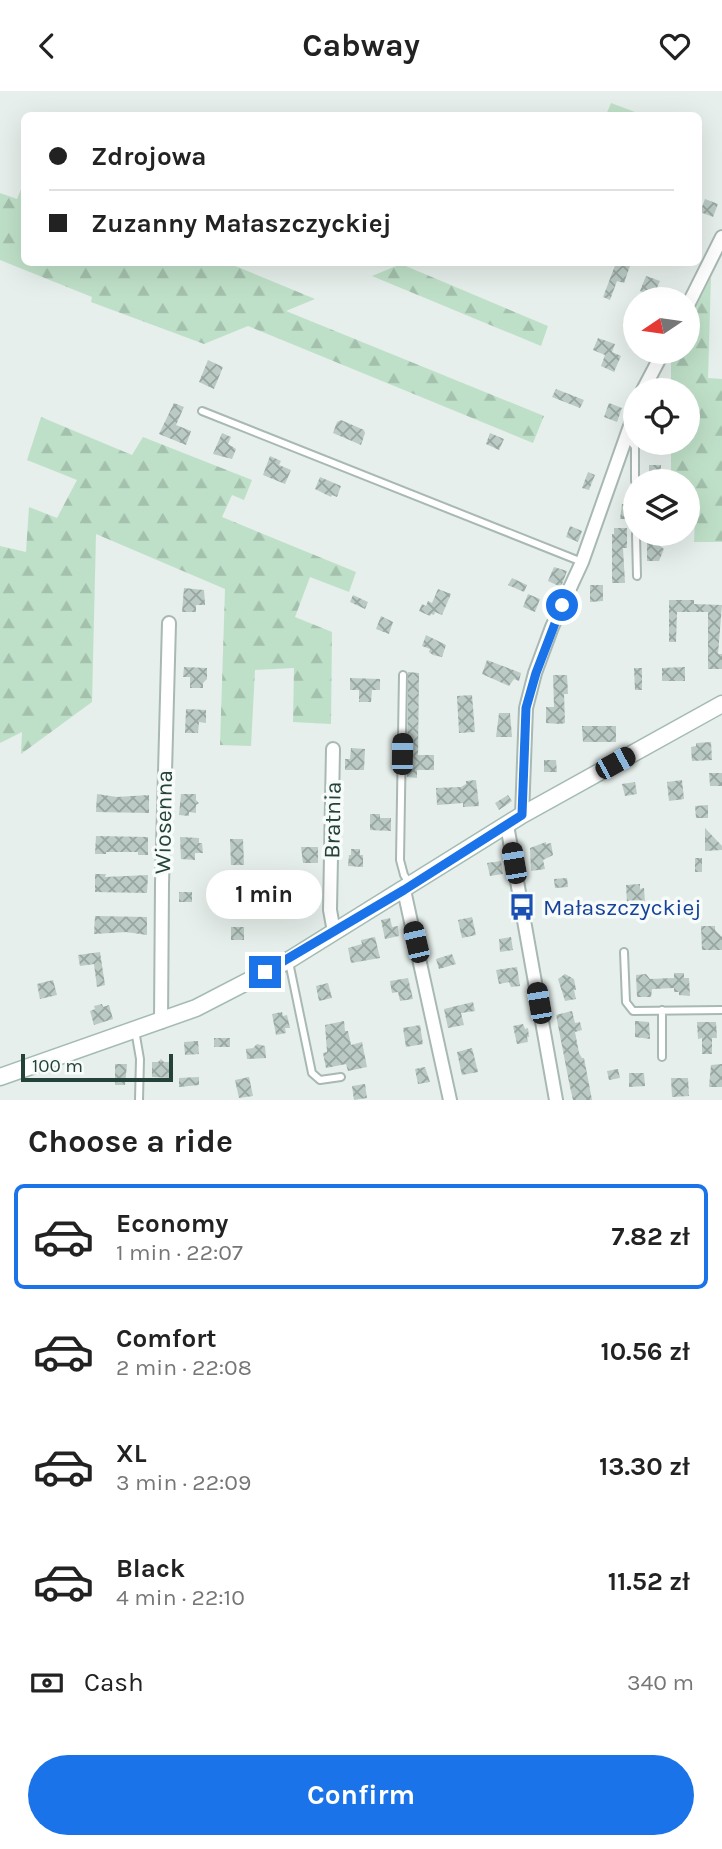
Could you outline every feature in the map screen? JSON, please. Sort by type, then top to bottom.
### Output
[{"type":"street","points":[[700,287],[715,265],[722,237]]},
{"type":"street","points":[[522,815],[526,708],[552,627],[582,562],[623,446]]},
{"type":"street","name":"Wiosenna","points":[[161,1021],[169,623]]},
{"type":"street","points":[[0,1077],[196,1008],[289,960],[522,815],[722,704]]},
{"type":"street","name":"Bratnia","points":[[333,749],[330,910],[334,932]]},
{"type":"street","points":[[507,825],[556,1100]]},
{"type":"street","points":[[407,888],[450,1100]]},
{"type":"lane","points":[[202,411],[582,562]]},
{"type":"lane","points":[[636,546],[637,576]]},
{"type":"lane","points":[[403,675],[400,860],[407,888]]},
{"type":"lane","points":[[624,952],[627,1007],[633,1011],[722,1010]]},
{"type":"lane","points":[[289,960],[312,1073],[320,1080],[341,1077]]},
{"type":"lane","points":[[662,1010],[662,1057]]},
{"type":"lane","points":[[135,1030],[140,1059],[139,1100]]},
{"type":"green space","points":[[611,103],[635,112],[607,112]]},
{"type":"green space","points":[[21,189],[21,266],[235,266],[315,299],[286,311],[544,416],[533,443],[248,326],[204,344],[91,302],[92,297],[0,260],[0,193],[17,199]]},
{"type":"green space","points":[[396,266],[406,266],[548,326],[541,346],[372,276]]},
{"type":"green space","points":[[711,277],[708,378],[722,379],[722,542],[700,542],[700,469],[671,469],[671,455],[700,455],[700,378],[671,378],[671,364],[700,364],[700,299]]},
{"type":"green space","points":[[41,417],[132,455],[143,437],[252,480],[244,500],[232,495],[222,517],[356,572],[349,592],[310,577],[295,617],[332,632],[331,724],[293,722],[294,668],[255,670],[251,746],[220,745],[225,589],[96,534],[92,702],[21,754],[22,732],[0,743],[0,546],[26,552],[29,507],[57,518],[77,480],[27,460]]},
{"type":"building","points":[[705,199],[718,204],[713,217],[702,213]]},
{"type":"building","points":[[615,266],[630,266],[624,283],[617,281],[610,300],[603,297]]},
{"type":"building","points":[[646,276],[660,281],[657,287],[642,287]]},
{"type":"building","points":[[598,338],[615,344],[612,352],[621,356],[614,372],[601,366],[605,355],[593,350]]},
{"type":"building","points":[[208,360],[223,367],[214,389],[199,382]]},
{"type":"building","points":[[556,389],[584,400],[580,408],[552,397]]},
{"type":"building","points":[[174,403],[184,407],[176,425],[191,431],[186,445],[159,434]]},
{"type":"building","points":[[609,403],[622,408],[617,422],[604,417]]},
{"type":"building","points":[[341,420],[364,430],[361,445],[333,433],[337,422]]},
{"type":"building","points":[[222,433],[231,437],[228,444],[236,449],[232,459],[213,454]]},
{"type":"building","points":[[490,433],[504,439],[499,450],[486,444]]},
{"type":"building","points":[[270,456],[281,461],[279,465],[291,470],[285,484],[263,475]]},
{"type":"building","points":[[649,465],[661,465],[661,469],[649,469]]},
{"type":"building","points":[[588,472],[595,475],[589,490],[582,488]]},
{"type":"building","points":[[320,477],[341,486],[337,497],[315,489]]},
{"type":"building","points":[[570,526],[582,531],[578,542],[566,537]]},
{"type":"building","points":[[614,528],[623,528],[623,546],[627,546],[623,548],[625,583],[612,583]]},
{"type":"building","points":[[647,546],[660,546],[664,549],[659,561],[647,561]]},
{"type":"building","points":[[554,567],[567,571],[561,587],[548,581]]},
{"type":"building","points":[[512,578],[527,585],[524,592],[508,585]]},
{"type":"building","points":[[590,585],[603,585],[603,601],[590,602]]},
{"type":"building","points":[[184,588],[204,590],[205,605],[196,605],[196,612],[182,612]]},
{"type":"building","points":[[438,589],[451,594],[442,615],[435,612],[430,616],[419,611],[422,604],[426,606],[428,601],[432,603]]},
{"type":"building","points":[[528,594],[540,599],[535,612],[523,607]]},
{"type":"building","points":[[353,595],[368,602],[365,609],[350,602]]},
{"type":"building","points":[[669,600],[694,600],[694,604],[722,605],[718,654],[722,654],[722,669],[708,669],[708,612],[677,612],[676,642],[669,642]]},
{"type":"building","points":[[381,616],[393,622],[389,634],[376,629]]},
{"type":"building","points":[[426,635],[446,645],[442,657],[433,655],[429,652],[430,649],[422,646]]},
{"type":"building","points":[[487,660],[521,673],[519,681],[514,679],[509,686],[482,674]]},
{"type":"building","points":[[184,667],[207,668],[207,679],[203,688],[190,688],[190,677],[183,677]]},
{"type":"building","points":[[685,667],[685,681],[662,681],[662,668]]},
{"type":"building","points":[[634,668],[642,668],[642,690],[635,690]]},
{"type":"building","points":[[408,672],[419,673],[418,755],[434,755],[434,770],[417,770],[417,778],[407,777]]},
{"type":"building","points":[[553,675],[567,675],[568,694],[564,694],[565,723],[560,724],[546,723],[546,707],[554,707]]},
{"type":"building","points":[[350,678],[380,679],[380,690],[372,690],[371,702],[359,702],[359,690],[350,690]]},
{"type":"building","points":[[472,695],[475,732],[459,733],[457,696]]},
{"type":"building","points":[[186,709],[206,710],[206,723],[199,722],[198,733],[185,733]]},
{"type":"building","points":[[499,713],[510,713],[512,737],[496,737]]},
{"type":"building","points":[[582,726],[616,726],[616,742],[583,742]]},
{"type":"building","points":[[711,742],[712,760],[692,761],[691,747],[696,746],[696,743]]},
{"type":"building","points":[[351,748],[365,749],[364,770],[345,770],[345,759],[350,759]]},
{"type":"building","points":[[544,760],[556,760],[557,772],[544,772]]},
{"type":"building","points":[[709,773],[722,773],[722,786],[710,786]]},
{"type":"building","points":[[476,780],[479,806],[463,807],[463,803],[437,805],[436,788],[461,787],[466,781]]},
{"type":"building","points":[[682,780],[684,799],[669,801],[667,782]]},
{"type":"building","points":[[635,782],[637,794],[625,796],[622,784]]},
{"type":"building","points":[[97,794],[117,797],[149,795],[149,813],[96,812]]},
{"type":"building","points":[[181,794],[196,794],[199,803],[196,805],[196,813],[189,812],[189,816],[179,815]]},
{"type":"building","points":[[508,795],[512,801],[499,810],[495,803]]},
{"type":"building","points":[[708,805],[708,818],[696,818],[695,806]]},
{"type":"building","points":[[370,814],[391,818],[391,831],[370,830]]},
{"type":"building","points":[[705,828],[722,846],[722,850],[705,851]]},
{"type":"building","points":[[96,836],[148,837],[148,855],[138,855],[138,852],[95,854]]},
{"type":"building","points":[[180,837],[199,838],[203,853],[195,853],[195,860],[181,859]]},
{"type":"building","points":[[230,839],[243,839],[244,865],[231,865]]},
{"type":"building","points":[[546,842],[551,843],[553,855],[543,860],[545,869],[531,871],[530,848]]},
{"type":"building","points":[[301,847],[318,847],[318,863],[303,863]]},
{"type":"building","points":[[351,849],[360,849],[363,867],[348,866]]},
{"type":"building","points":[[695,858],[702,858],[702,872],[695,872]]},
{"type":"building","points":[[501,861],[503,874],[490,876],[487,863]]},
{"type":"building","points":[[95,874],[106,874],[105,877],[148,875],[147,893],[95,892]]},
{"type":"building","points":[[567,878],[568,887],[555,888],[554,879]]},
{"type":"building","points":[[640,884],[640,889],[644,888],[645,902],[627,903],[626,885]]},
{"type":"building","points":[[179,892],[192,892],[192,902],[179,902]]},
{"type":"building","points":[[275,895],[275,911],[258,912],[257,896]]},
{"type":"building","points":[[296,903],[311,904],[311,915],[296,915]]},
{"type":"building","points":[[95,916],[147,917],[147,935],[126,932],[94,934]]},
{"type":"building","points":[[472,917],[476,935],[462,938],[458,920]]},
{"type":"building","points":[[390,918],[392,927],[398,926],[399,936],[385,939],[381,920]]},
{"type":"building","points":[[701,926],[715,926],[715,930],[722,937],[722,950],[702,950]]},
{"type":"building","points":[[231,927],[244,927],[244,940],[231,940]]},
{"type":"building","points":[[375,937],[380,958],[351,963],[348,948],[362,944],[361,940]]},
{"type":"building","points":[[511,937],[513,950],[500,952],[499,939]]},
{"type":"building","points":[[100,952],[105,985],[97,987],[94,964],[80,966],[78,955]]},
{"type":"building","points":[[452,954],[456,964],[439,969],[436,959]]},
{"type":"building","points":[[517,967],[520,986],[511,987],[509,982],[499,984],[496,970]]},
{"type":"building","points":[[674,973],[684,973],[684,978],[689,978],[690,996],[679,995],[679,992],[674,992],[674,988],[652,989],[651,997],[637,997],[636,975],[646,974],[650,979],[674,978]]},
{"type":"building","points":[[565,974],[574,979],[576,999],[565,1001],[558,979]]},
{"type":"building","points":[[408,978],[413,999],[400,1001],[398,992],[392,993],[390,981]]},
{"type":"building","points":[[53,980],[57,995],[40,999],[37,984]]},
{"type":"building","points":[[328,983],[332,998],[319,1001],[316,986]]},
{"type":"building","points":[[473,1002],[475,1011],[461,1013],[464,1025],[448,1028],[444,1009]]},
{"type":"building","points":[[102,1004],[103,1007],[109,1005],[113,1019],[94,1025],[90,1011],[95,1009],[94,1006]]},
{"type":"building","points":[[572,1011],[575,1023],[580,1022],[582,1030],[575,1032],[579,1053],[584,1058],[592,1100],[573,1100],[570,1087],[556,1015]]},
{"type":"building","points":[[282,1012],[283,1016],[287,1015],[290,1028],[285,1028],[286,1033],[276,1035],[272,1014]]},
{"type":"building","points":[[344,1021],[351,1045],[362,1042],[367,1067],[348,1071],[346,1064],[326,1068],[323,1053],[327,1052],[325,1025]]},
{"type":"building","points":[[635,1021],[649,1022],[650,1039],[635,1037]]},
{"type":"building","points":[[697,1022],[716,1022],[717,1038],[712,1038],[712,1054],[702,1054],[702,1038],[698,1039]]},
{"type":"building","points":[[523,1024],[525,1029],[528,1028],[528,1042],[517,1044],[513,1026]]},
{"type":"building","points":[[420,1025],[423,1044],[406,1047],[403,1028]]},
{"type":"building","points":[[214,1038],[230,1038],[230,1047],[214,1047]]},
{"type":"building","points":[[198,1041],[199,1054],[185,1055],[184,1042]]},
{"type":"building","points":[[257,1044],[265,1046],[266,1058],[247,1059],[246,1049]]},
{"type":"building","points":[[472,1048],[478,1072],[462,1075],[457,1052]]},
{"type":"building","points":[[161,1059],[170,1062],[170,1078],[152,1077],[152,1062]]},
{"type":"building","points":[[115,1064],[127,1064],[125,1085],[115,1085]]},
{"type":"building","points":[[722,1064],[722,1087],[709,1087],[711,1065]]},
{"type":"building","points":[[425,1067],[430,1082],[418,1084],[415,1069]]},
{"type":"building","points":[[618,1069],[620,1078],[609,1080],[607,1071]]},
{"type":"building","points":[[629,1073],[644,1073],[645,1086],[629,1087]]},
{"type":"building","points":[[199,1077],[199,1085],[179,1087],[179,1078]]},
{"type":"building","points":[[249,1077],[253,1096],[239,1098],[235,1080]]},
{"type":"building","points":[[671,1078],[688,1078],[689,1096],[672,1097]]},
{"type":"building","points":[[365,1084],[367,1098],[354,1100],[352,1086]]},
{"type":"place","name":"Małaszczyckiej","points":[[522,907]]},
{"type":"route","points":[[265,972],[404,890],[522,815],[526,708],[552,627],[562,605]]}]
